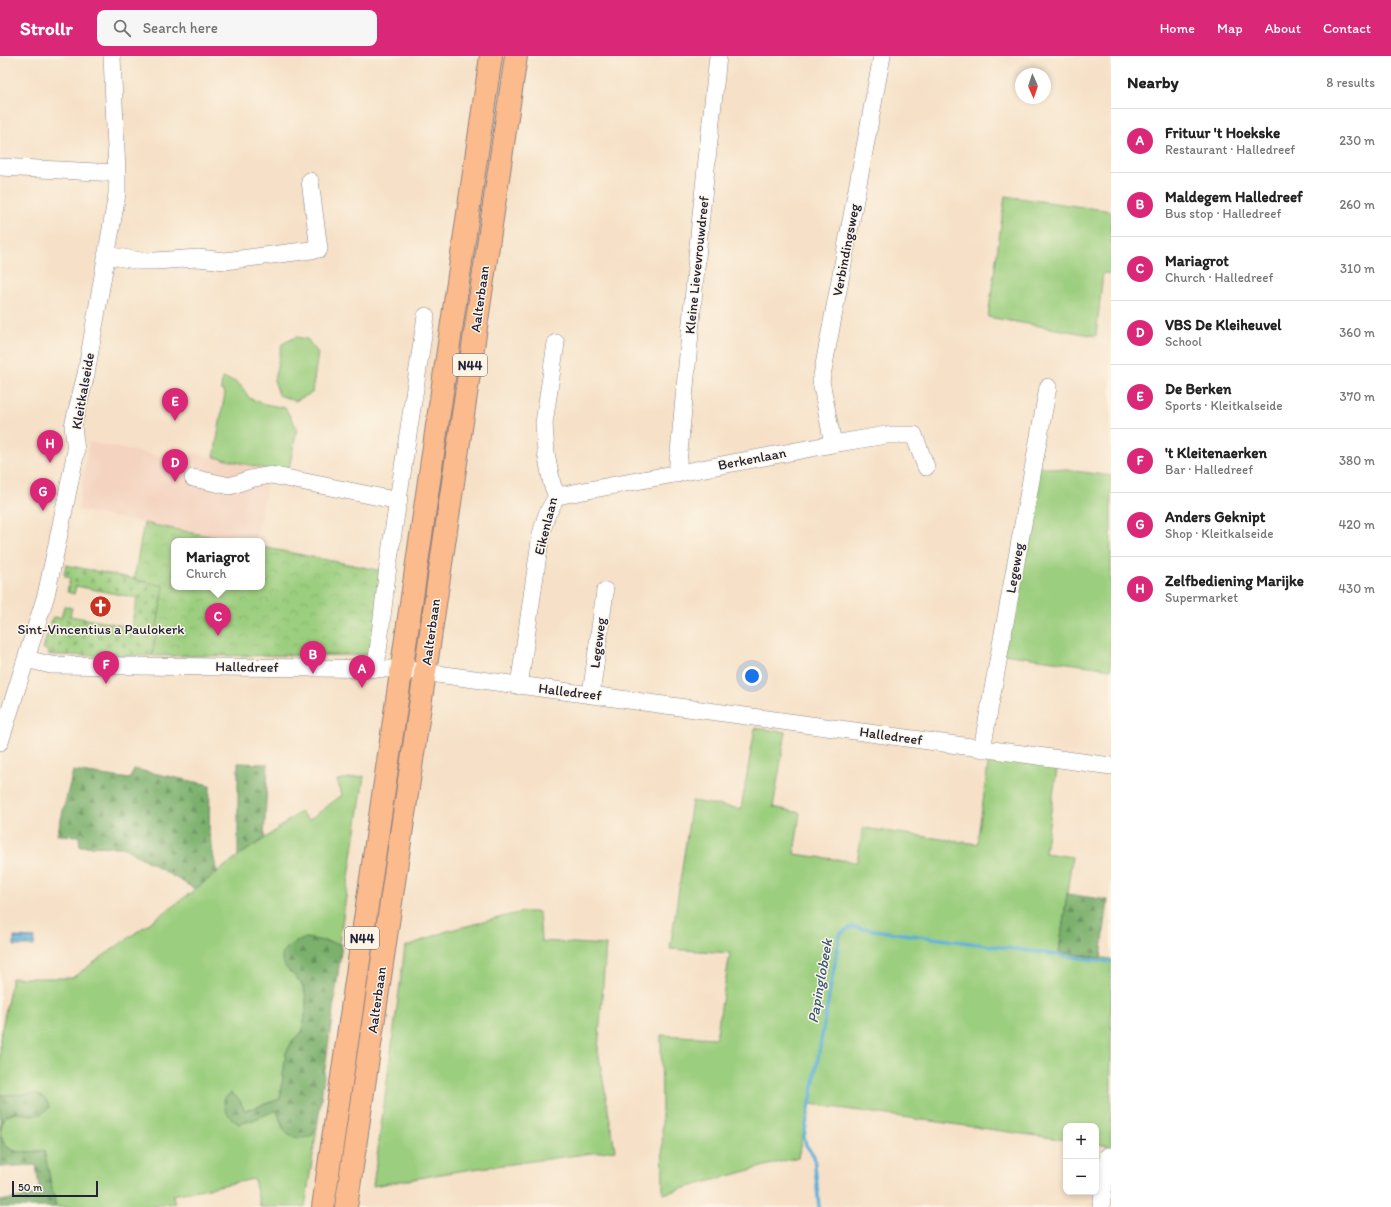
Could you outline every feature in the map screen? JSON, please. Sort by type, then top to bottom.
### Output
[{"type":"highway","name":"Aalterbaan","points":[[323,1207],[491,56]]},
{"type":"highway","name":"Aalterbaan","points":[[346,1207],[516,56]]},
{"type":"street","name":"Kleitkalseide","points":[[0,742],[46,595],[76,451],[74,426],[86,374],[117,194],[112,56]]},
{"type":"street","name":"Kleine Lievevrouwdreef","points":[[676,474],[718,56]]},
{"type":"street","name":"Verbindingsweg","points":[[833,444],[821,381],[882,56]]},
{"type":"street","points":[[0,167],[117,173]]},
{"type":"street","points":[[106,255],[141,261],[198,258],[224,261],[319,249],[310,182]]},
{"type":"street","points":[[376,668],[388,566],[426,316]]},
{"type":"street","name":"Eikenlaan","points":[[519,686],[541,534],[547,514],[557,496],[552,484],[546,453],[544,423],[556,343]]},
{"type":"street","name":"Legeweg","points":[[982,749],[1048,387]]},
{"type":"street","name":"Berkenlaan","points":[[557,496],[886,435],[914,435],[926,467]]},
{"type":"street","points":[[193,478],[230,486],[250,479],[271,475],[399,501]]},
{"type":"street","name":"Legeweg","points":[[591,695],[605,591]]},
{"type":"street","name":"Halledreef","points":[[26,659],[51,664],[401,669],[1111,766]]},
{"type":"street","points":[[1101,1207],[1108,1156]]},
{"type":"shaded area","points":[[89,442],[189,462],[191,452],[270,470],[256,538],[218,538],[78,510]]},
{"type":"green space","points":[[1005,196],[1111,211],[1111,274],[1103,273],[1096,336],[988,317]]},
{"type":"green space","points":[[296,337],[307,339],[318,353],[312,393],[295,401],[279,395],[274,380],[282,344]]},
{"type":"green space","points":[[222,378],[239,384],[249,398],[265,404],[285,408],[297,428],[288,474],[214,457],[225,393],[221,390]]},
{"type":"green space","points":[[1038,466],[1111,476],[1111,669],[1003,654]]},
{"type":"green space","points":[[144,523],[218,538],[171,538],[171,590],[265,590],[265,548],[383,571],[373,655],[152,656],[164,586],[134,579]]},
{"type":"green space","points":[[66,565],[164,585],[152,656],[49,655],[47,650],[43,649],[52,618],[61,618],[64,606],[72,608],[70,616],[131,627],[137,598],[76,586],[74,594],[67,592],[70,578],[66,577],[64,574]]},
{"type":"green space","points":[[755,728],[786,732],[773,807],[800,813],[794,854],[857,862],[863,828],[977,844],[989,758],[1063,766],[1057,768],[1045,853],[1072,857],[1059,952],[1111,959],[1111,1146],[1099,1144],[1099,1123],[1063,1123],[1063,1140],[810,1104],[798,1157],[663,1194],[661,1035],[716,1038],[730,953],[670,949],[692,801],[741,809]]},
{"type":"green space","points":[[238,763],[268,764],[264,839],[238,856]]},
{"type":"green space","points":[[134,769],[210,785],[209,833],[217,873],[195,889],[123,847],[80,846],[79,836],[57,835],[73,771],[130,779]]},
{"type":"green space","points":[[364,776],[339,944],[306,938],[296,977],[304,990],[306,997],[305,1017],[302,1032],[293,1040],[286,1053],[280,1099],[244,1111],[239,1099],[231,1093],[250,1121],[277,1110],[283,1129],[311,1137],[317,1128],[305,1207],[260,1207],[254,1179],[173,1195],[175,1203],[150,1207],[56,1207],[44,1151],[24,1152],[11,1150],[3,1141],[1,1133],[4,1118],[21,1110],[36,1094],[0,1095],[0,1039],[12,978],[72,978],[172,907],[238,856],[300,812],[309,820],[342,795],[337,780]]},
{"type":"green space","points":[[1067,894],[1108,900],[1101,958],[1059,952]]},
{"type":"green space","points":[[522,912],[539,912],[541,941],[606,945],[598,1051],[615,1150],[459,1171],[373,1186],[405,947],[447,931]]},
{"type":"green space","points":[[306,938],[342,944],[317,1128],[311,1137],[295,1138],[290,1136],[284,1129],[277,1110],[239,1124],[227,1113],[224,1098],[231,1093],[239,1099],[245,1111],[280,1099],[286,1053],[293,1040],[302,1032],[306,1003],[303,986],[284,965],[282,955],[284,951],[292,944]]},
{"type":"green space","points":[[36,1094],[47,1101],[49,1108],[39,1115],[15,1113],[6,1115],[1,1122],[1,1134],[3,1141],[12,1150],[31,1152],[44,1150],[56,1207],[0,1207],[0,1201],[40,1194],[36,1165],[0,1167],[0,1095]]},
{"type":"water","points":[[14,937],[35,938],[34,946],[14,946]]},
{"type":"waterway","name":"Papinglobeek","points":[[819,1207],[814,1156],[806,1145],[804,1137],[840,934],[851,927],[1111,962]]},
{"type":"place","name":"De Berken","points":[[175,421]]},
{"type":"place","name":"Zelfbediening Marijke","points":[[50,463]]},
{"type":"place","name":"VBS De Kleiheuvel","points":[[175,482]]},
{"type":"place","name":"Anders Geknipt","points":[[43,511]]},
{"type":"place","name":"Sint-Vincentius a Paulokerk","points":[[101,607]]},
{"type":"place","name":"Mariagrot","points":[[218,636]]},
{"type":"place","name":"Maldegem Halledreef","points":[[313,674]]},
{"type":"place","name":"'t Kleitenaerken","points":[[106,684]]},
{"type":"place","name":"Frituur 't Hoekske","points":[[362,688]]}]
